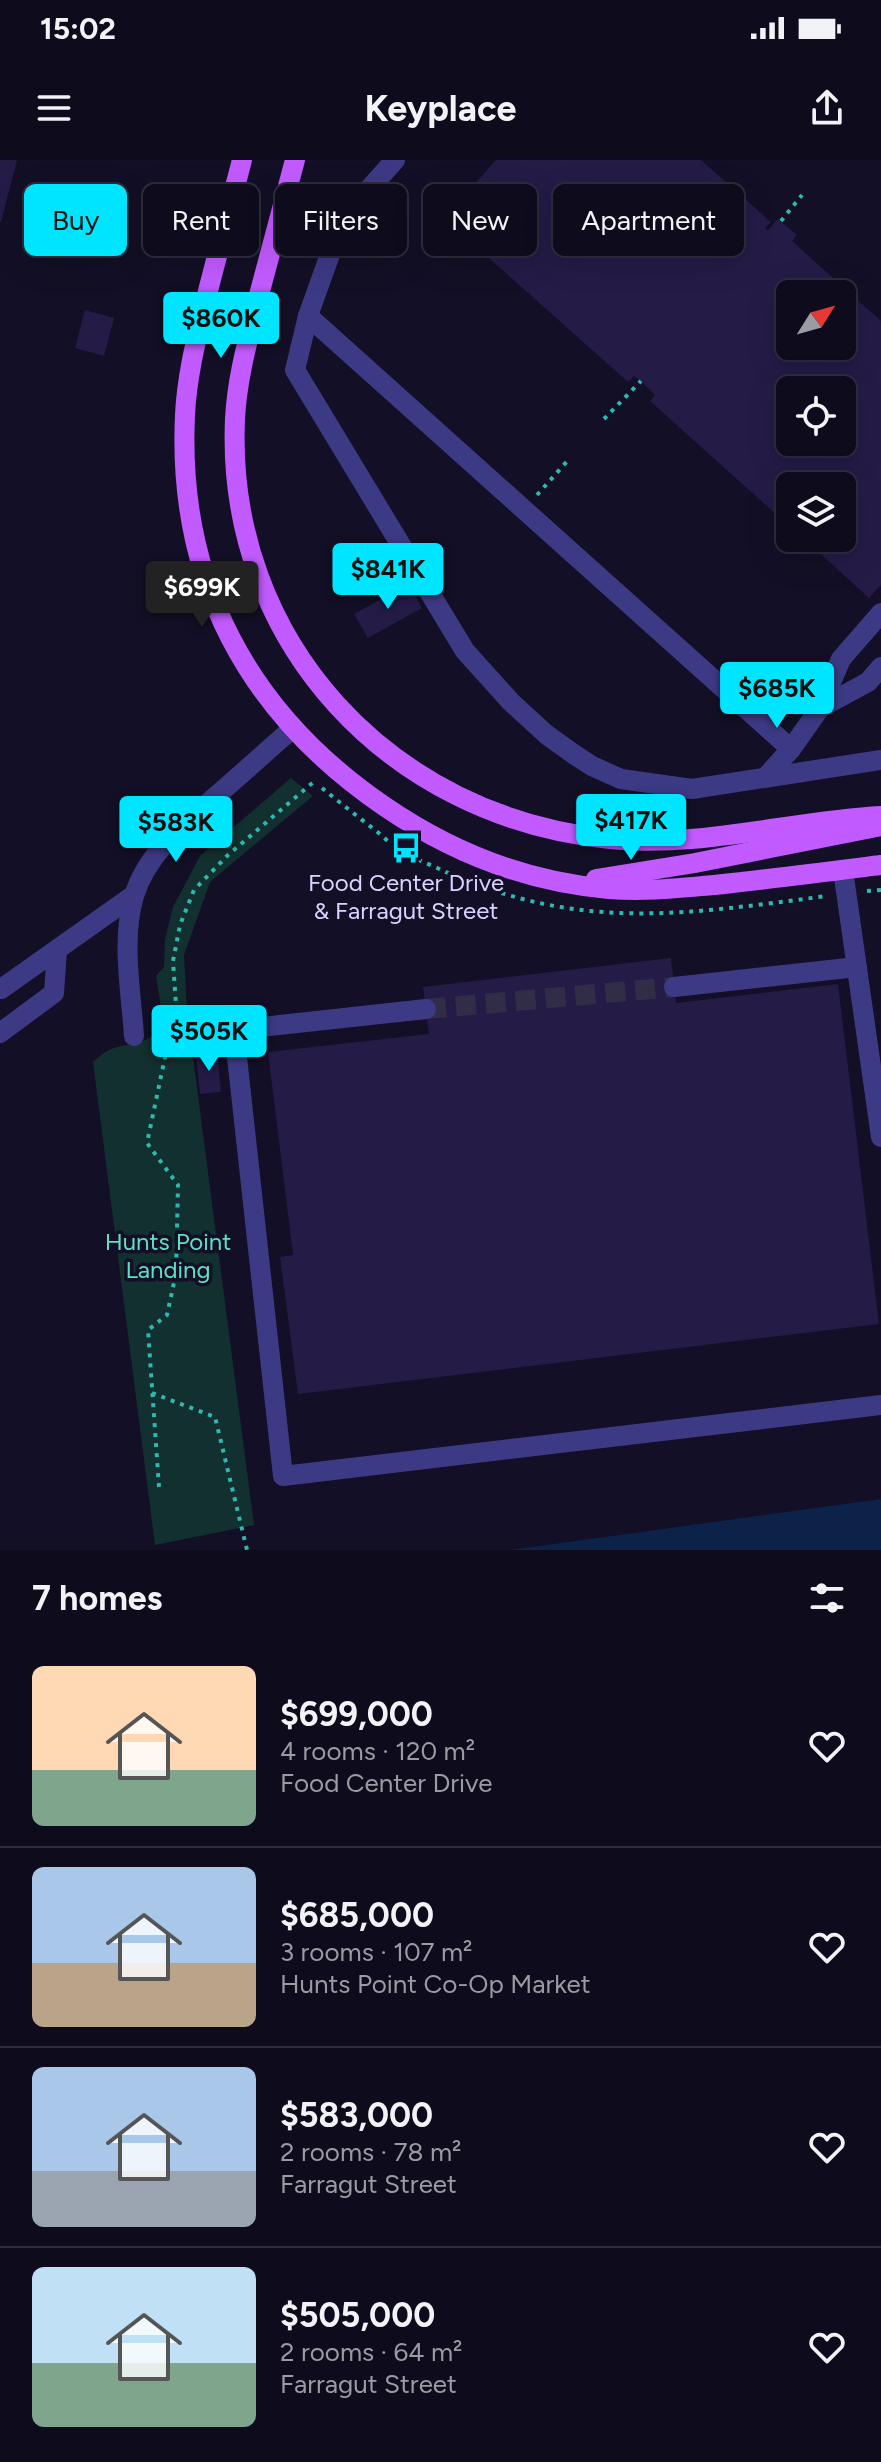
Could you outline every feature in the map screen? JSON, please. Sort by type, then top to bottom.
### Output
[{"type":"main road","points":[[295,160],[239,378],[234,453],[238,492],[254,563],[282,630],[324,693],[377,745],[418,773],[472,803],[541,827],[613,840],[662,839],[881,816]]},
{"type":"main road","points":[[242,163],[189,369],[185,414],[188,494],[206,578],[221,618],[260,690],[292,729],[332,769],[417,829],[451,847],[515,871],[568,884],[650,890],[881,865]]},
{"type":"main road","points":[[568,884],[664,869],[881,826]]},
{"type":"street","points":[[395,160],[343,218],[308,316],[295,370],[465,651],[511,702],[547,735],[599,770],[621,779],[692,789],[881,760]]},
{"type":"street","points":[[308,316],[791,749]]},
{"type":"street","points":[[766,777],[791,749],[820,708],[841,659],[881,613]]},
{"type":"street","points":[[820,708],[868,682],[881,667]]},
{"type":"street","points":[[134,1036],[128,947],[134,895],[158,851],[178,829],[292,729]]},
{"type":"street","points":[[843,870],[881,1137]]},
{"type":"street","points":[[1,989],[134,895]]},
{"type":"street","points":[[0,1033],[54,993],[57,950]]},
{"type":"street","points":[[674,987],[857,967]]},
{"type":"street","points":[[426,1009],[234,1030],[283,1476],[881,1405]]},
{"type":"path","points":[[781,221],[802,195]]},
{"type":"path","points":[[604,419],[641,381]]},
{"type":"path","points":[[524,510],[570,458]]},
{"type":"path","points":[[159,1487],[148,1330],[167,1315],[176,1273],[178,1185],[147,1143],[176,1005],[173,961],[180,925],[194,890],[211,872],[314,781],[332,769]]},
{"type":"path","points":[[152,1393],[215,1417],[247,1550]]},
{"type":"green space","name":"Hunts Point Landing","points":[[291,778],[313,796],[210,882],[184,955],[187,1011],[254,1525],[155,1545],[93,1062],[108,1050],[145,1040],[157,1031],[161,1015],[156,976],[164,967],[165,939],[173,907],[200,856]]},
{"type":"water","points":[[881,1499],[881,1550],[510,1550]]},
{"type":"building","points":[[0,160],[17,160],[1,222],[0,222]]},
{"type":"building","points":[[496,160],[701,160],[728,184],[553,184],[553,256],[744,256],[744,198],[771,222],[765,228],[768,230],[778,219],[797,235],[792,241],[835,280],[776,280],[776,360],[856,360],[856,299],[881,321],[881,585],[869,598],[818,552],[856,552],[856,472],[776,472],[776,514],[650,401],[655,395],[641,381],[634,376],[628,382],[487,256],[537,256],[537,184],[474,184]]},
{"type":"building","points":[[85,310],[114,318],[104,356],[75,348]]},
{"type":"building","points":[[409,584],[422,608],[368,638],[354,614]]},
{"type":"building","points":[[671,958],[676,1003],[838,984],[879,1324],[298,1394],[280,1257],[293,1255],[268,1052],[429,1034],[423,987]]},
{"type":"building","points":[[217,1051],[221,1092],[200,1094],[196,1054]]},
{"type":"tunnel","points":[[426,1009],[674,987]]},
{"type":"place","name":"Food Center Drive & Farragut Street","points":[[406,848]]}]
